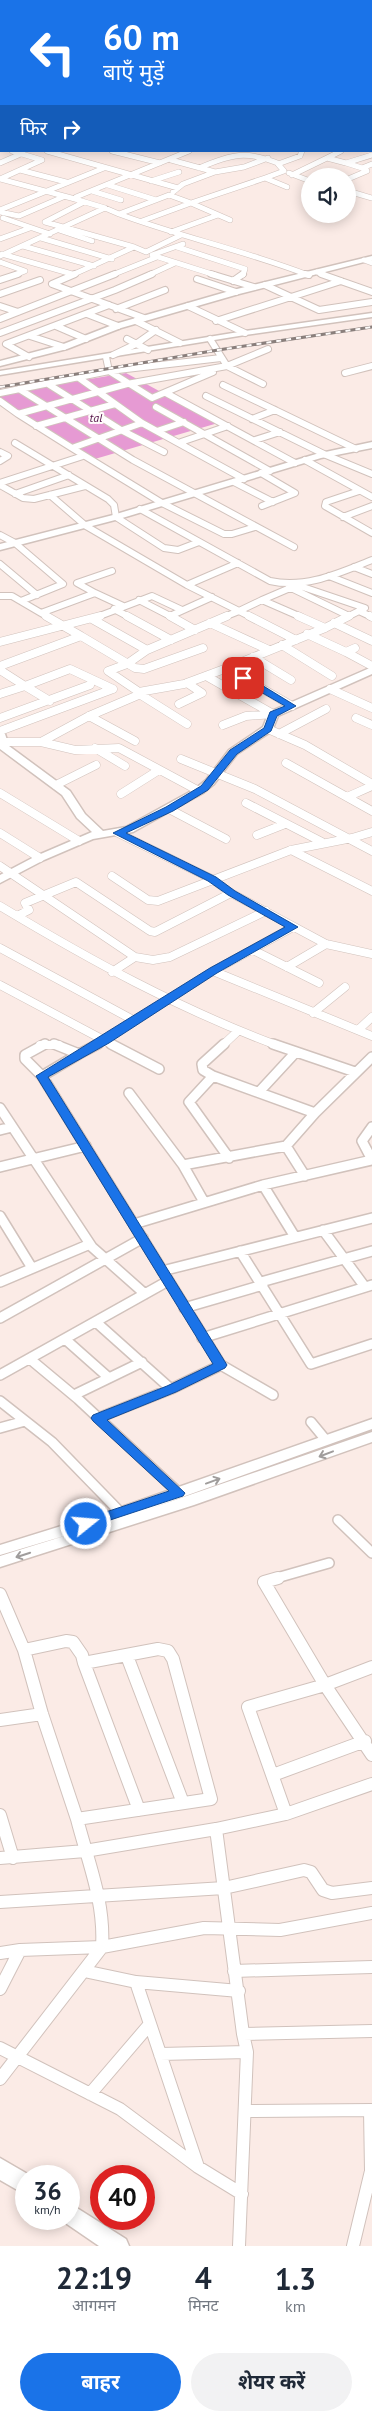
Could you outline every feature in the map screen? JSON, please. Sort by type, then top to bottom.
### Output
[{"type":"main road","points":[[0,2168],[15,2178]]},
{"type":"main road","points":[[80,2220],[118,2246]]},
{"type":"street","points":[[0,179],[42,160],[15,152]]},
{"type":"street","points":[[0,163],[27,152]]},
{"type":"street","points":[[52,152],[178,188]]},
{"type":"street","points":[[117,152],[160,164]]},
{"type":"street","points":[[75,199],[186,152]]},
{"type":"street","points":[[199,168],[229,152],[247,153],[268,158],[280,164],[300,156],[301,152]]},
{"type":"street","points":[[292,175],[339,152]]},
{"type":"street","points":[[346,163],[371,155]]},
{"type":"street","points":[[119,214],[169,195],[178,188],[215,172],[244,167],[268,158]]},
{"type":"street","points":[[327,158],[367,170],[372,164]]},
{"type":"street","points":[[171,160],[215,172]]},
{"type":"street","points":[[280,164],[277,166],[301,178]]},
{"type":"street","points":[[0,213],[42,192],[104,167]]},
{"type":"street","points":[[20,170],[66,182]]},
{"type":"street","points":[[142,221],[284,171]]},
{"type":"street","points":[[151,181],[179,172]]},
{"type":"street","points":[[265,178],[287,187]]},
{"type":"street","points":[[0,179],[105,208],[170,232],[260,257],[372,292]]},
{"type":"street","points":[[123,179],[157,188]]},
{"type":"street","points":[[0,185],[10,181]]},
{"type":"street","points":[[108,185],[157,200]]},
{"type":"street","points":[[92,191],[121,200]]},
{"type":"street","points":[[356,193],[371,196]]},
{"type":"street","points":[[169,195],[230,220]]},
{"type":"street","points":[[0,213],[20,216],[63,197]]},
{"type":"street","points":[[84,202],[44,222],[67,226],[134,247],[175,263],[254,287]]},
{"type":"street","points":[[1,255],[105,208]]},
{"type":"street","points":[[0,213],[30,228],[50,234]]},
{"type":"street","points":[[170,232],[218,215]]},
{"type":"street","points":[[0,239],[30,228]]},
{"type":"street","points":[[59,230],[92,241]]},
{"type":"street","points":[[146,252],[182,235]]},
{"type":"street","points":[[41,238],[112,259]]},
{"type":"street","points":[[0,319],[196,240]]},
{"type":"street","points":[[0,244],[16,248]]},
{"type":"street","points":[[23,246],[94,266]]},
{"type":"street","points":[[52,284],[72,274],[112,259],[134,247]]},
{"type":"street","points":[[177,247],[245,269],[244,275],[233,280]]},
{"type":"street","points":[[1,255],[72,274]]},
{"type":"street","points":[[1,363],[64,348],[118,326],[236,292],[369,260]]},
{"type":"street","points":[[0,262],[24,269],[25,271],[0,280]]},
{"type":"street","points":[[0,333],[115,290],[175,263]]},
{"type":"street","points":[[18,274],[109,305],[180,343]]},
{"type":"street","points":[[197,279],[236,292]]},
{"type":"street","points":[[0,294],[40,280]]},
{"type":"street","points":[[216,321],[340,281]]},
{"type":"street","points":[[265,285],[319,310],[372,302]]},
{"type":"street","points":[[116,309],[165,290]]},
{"type":"street","points":[[3,343],[30,336],[109,305]]},
{"type":"street","points":[[0,306],[18,312]]},
{"type":"street","points":[[188,306],[216,321],[245,333]]},
{"type":"street","points":[[87,314],[118,326]]},
{"type":"street","points":[[0,373],[148,350],[180,343],[372,315]]},
{"type":"street","points":[[56,326],[86,339]]},
{"type":"street","points":[[110,356],[136,344],[156,330]]},
{"type":"street","points":[[30,336],[64,348]]},
{"type":"street","points":[[127,339],[148,350]]},
{"type":"street","points":[[210,339],[217,347],[224,367]]},
{"type":"street","points":[[3,343],[29,357]]},
{"type":"street","points":[[109,371],[149,397],[166,393],[196,381],[268,349]]},
{"type":"street","points":[[109,371],[110,356]]},
{"type":"street","points":[[0,393],[109,371],[221,358]]},
{"type":"street","points":[[18,414],[100,394],[127,384],[224,367],[263,384]]},
{"type":"street","points":[[345,374],[370,368]]},
{"type":"street","points":[[79,378],[142,422],[244,478]]},
{"type":"street","points":[[48,384],[121,430],[164,452]]},
{"type":"street","points":[[223,385],[356,449]]},
{"type":"street","points":[[19,390],[98,439],[193,494],[294,547]]},
{"type":"street","points":[[166,393],[296,463]]},
{"type":"street","points":[[206,396],[326,455],[372,474]]},
{"type":"street","points":[[0,401],[83,456],[162,503],[224,534],[232,534],[255,527]]},
{"type":"street","points":[[36,426],[115,404]]},
{"type":"street","points":[[156,407],[266,472],[295,493],[262,506]]},
{"type":"street","points":[[252,418],[275,410]]},
{"type":"street","points":[[72,448],[142,422]]},
{"type":"street","points":[[157,431],[184,422]]},
{"type":"street","points":[[181,442],[228,426]]},
{"type":"street","points":[[255,440],[280,432]]},
{"type":"street","points":[[15,443],[113,503],[116,517],[172,551],[200,542]]},
{"type":"street","points":[[0,547],[86,526],[305,460],[371,446]]},
{"type":"street","points":[[0,452],[8,456],[0,461]]},
{"type":"street","points":[[0,484],[83,456]]},
{"type":"street","points":[[305,460],[372,498]]},
{"type":"street","points":[[16,494],[69,475]]},
{"type":"street","points":[[234,482],[273,502]]},
{"type":"street","points":[[0,484],[16,494],[34,500],[85,486]]},
{"type":"street","points":[[359,490],[325,504],[372,533]]},
{"type":"street","points":[[50,495],[86,526],[187,585],[296,640]]},
{"type":"street","points":[[343,516],[372,506]]},
{"type":"street","points":[[140,509],[238,563],[349,616]]},
{"type":"street","points":[[362,526],[372,523]]},
{"type":"street","points":[[0,535],[15,543],[63,583],[62,586],[20,601]]},
{"type":"street","points":[[187,724],[108,671],[127,664],[147,650],[239,611],[285,587],[329,576],[372,560]]},
{"type":"street","points":[[187,585],[238,563]]},
{"type":"street","points":[[0,564],[37,595]]},
{"type":"street","points":[[354,567],[372,574]]},
{"type":"street","points":[[112,571],[76,583],[123,606]]},
{"type":"street","points":[[329,576],[372,593]]},
{"type":"street","points":[[297,584],[365,609],[372,617]]},
{"type":"street","points":[[41,614],[95,593]]},
{"type":"street","points":[[0,596],[12,596],[60,626],[81,636],[135,668],[144,669],[203,648]]},
{"type":"street","points":[[0,642],[92,619],[152,596],[182,610]]},
{"type":"street","points":[[170,616],[212,598]]},
{"type":"street","points":[[139,600],[195,630]]},
{"type":"street","points":[[262,600],[325,628]]},
{"type":"street","points":[[114,609],[171,640]]},
{"type":"street","points":[[41,742],[89,716],[142,694],[208,676],[325,628],[365,609]]},
{"type":"street","points":[[92,619],[147,650]]},
{"type":"street","points":[[210,623],[269,650]]},
{"type":"street","points":[[334,623],[372,641]]},
{"type":"street","points":[[307,634],[372,666]]},
{"type":"street","points":[[0,666],[81,636]]},
{"type":"street","points":[[282,645],[332,676]]},
{"type":"street","points":[[346,652],[355,648]]},
{"type":"street","points":[[253,658],[291,680]]},
{"type":"street","points":[[227,668],[292,706]]},
{"type":"street","points":[[0,694],[70,669],[113,689],[0,735]]},
{"type":"street","points":[[0,670],[50,701]]},
{"type":"street","points":[[223,725],[246,716],[273,714],[372,670]]},
{"type":"street","points":[[208,676],[273,714]]},
{"type":"street","points":[[179,704],[202,693],[187,683]]},
{"type":"street","points":[[0,718],[90,685]]},
{"type":"street","points":[[330,689],[372,708]]},
{"type":"street","points":[[278,734],[326,708]]},
{"type":"street","points":[[0,880],[40,858],[99,833],[118,833],[169,809],[199,791],[233,752],[268,729],[273,714]]},
{"type":"street","points":[[89,716],[135,741]]},
{"type":"street","points":[[356,718],[372,725]]},
{"type":"street","points":[[268,729],[305,745],[372,785]]},
{"type":"street","points":[[0,735],[41,742],[65,749],[119,748],[199,791]]},
{"type":"street","points":[[0,735],[4,747],[66,793],[81,816],[99,833]]},
{"type":"street","points":[[95,748],[102,754],[125,766]]},
{"type":"street","points":[[181,759],[217,772],[280,801],[372,851]]},
{"type":"street","points":[[286,763],[372,811]]},
{"type":"street","points":[[56,785],[96,765]]},
{"type":"street","points":[[121,794],[159,770]]},
{"type":"street","points":[[347,797],[372,785]]},
{"type":"street","points":[[0,793],[79,841]]},
{"type":"street","points":[[246,803],[322,842]]},
{"type":"street","points":[[169,809],[226,839]]},
{"type":"street","points":[[257,836],[285,824]]},
{"type":"street","points":[[112,876],[154,901],[291,850],[322,842],[352,840],[372,832]]},
{"type":"street","points":[[0,833],[40,858]]},
{"type":"street","points":[[118,833],[212,879],[231,893],[326,944],[372,954]]},
{"type":"street","points":[[291,850],[372,891]]},
{"type":"street","points":[[0,866],[135,957],[153,960],[170,957],[266,911]]},
{"type":"street","points":[[17,916],[29,910],[25,903],[76,882],[150,931],[155,932],[231,893]]},
{"type":"street","points":[[0,906],[112,972],[169,1001],[295,1053],[355,1072]]},
{"type":"street","points":[[42,1076],[169,1001],[213,971],[293,927]]},
{"type":"street","points":[[287,966],[326,944]]},
{"type":"street","points":[[1,949],[135,1021]]},
{"type":"street","points":[[254,950],[319,983]]},
{"type":"street","points":[[112,972],[135,957]]},
{"type":"street","points":[[213,971],[372,1036]]},
{"type":"street","points":[[0,985],[159,1069]]},
{"type":"street","points":[[313,1013],[345,987]]},
{"type":"street","points":[[358,1030],[372,1017]]},
{"type":"street","points":[[238,1031],[202,1064],[203,1070],[213,1076],[315,1113]]},
{"type":"street","points":[[79,1054],[52,1042],[45,1043],[30,1051],[25,1055],[25,1060],[42,1076],[220,1365],[273,1395]]},
{"type":"street","points":[[259,1092],[295,1053]]},
{"type":"street","points":[[183,1165],[286,1146],[315,1113],[372,1057]]},
{"type":"street","points":[[213,1076],[189,1102],[192,1109],[229,1158]]},
{"type":"street","points":[[129,1093],[183,1165],[204,1202]]},
{"type":"street","points":[[0,1108],[90,1244],[145,1294]]},
{"type":"street","points":[[0,1130],[12,1127]]},
{"type":"street","points":[[134,1224],[263,1185],[372,1160],[362,1142],[372,1127]]},
{"type":"street","points":[[0,1168],[86,1146]]},
{"type":"street","points":[[286,1146],[304,1176]]},
{"type":"street","points":[[263,1185],[295,1237]]},
{"type":"street","points":[[0,1216],[32,1268]]},
{"type":"street","points":[[162,1271],[372,1218]]},
{"type":"street","points":[[202,1338],[369,1286],[344,1258],[323,1230]]},
{"type":"street","points":[[0,1318],[143,1238]]},
{"type":"street","points":[[0,1270],[4,1280],[90,1244]]},
{"type":"street","points":[[240,1251],[311,1364],[372,1344]]},
{"type":"street","points":[[184,1308],[372,1251]]},
{"type":"street","points":[[0,1376],[168,1281]]},
{"type":"street","points":[[96,1322],[172,1389]]},
{"type":"street","points":[[65,1339],[109,1378]]},
{"type":"street","points":[[30,1358],[74,1395],[179,1493]]},
{"type":"street","points":[[74,1395],[142,1362]]},
{"type":"street","points":[[98,1418],[172,1389],[220,1365]]},
{"type":"street","points":[[0,1401],[52,1442],[121,1513]]},
{"type":"street","points":[[0,1428],[25,1421]]},
{"type":"street","points":[[311,1422],[325,1439]]},
{"type":"street","points":[[0,1550],[121,1513],[325,1439],[372,1424]]},
{"type":"street","points":[[0,1562],[180,1504],[372,1437]]},
{"type":"street","points":[[338,1520],[350,1534],[372,1553]]},
{"type":"street","points":[[329,1564],[264,1582],[325,1685],[365,1741],[372,1755]]},
{"type":"street","points":[[0,1594],[24,1650],[42,1714],[77,1819],[99,1896],[104,1928],[102,1947],[19,2057],[0,2079]]},
{"type":"street","points":[[24,1650],[66,1641],[73,1642],[82,1655],[139,1810]]},
{"type":"street","points":[[77,1819],[211,1799],[173,1659],[168,1652],[158,1649],[84,1663]]},
{"type":"street","points":[[128,1656],[183,1803]]},
{"type":"street","points":[[286,1814],[248,1707],[325,1685],[372,1667]]},
{"type":"street","points":[[0,1720],[42,1714]]},
{"type":"street","points":[[273,1775],[365,1741]]},
{"type":"street","points":[[0,1858],[85,1851],[216,1829],[286,1814],[372,1784]]},
{"type":"street","points":[[0,1814],[13,1858]]},
{"type":"street","points":[[216,1829],[246,2052],[239,2246]]},
{"type":"street","points":[[0,1902],[224,1888],[304,1870],[311,1872],[324,1890],[332,1893],[372,1888]]},
{"type":"street","points":[[0,1953],[20,1950],[102,1947],[204,1928],[280,1930],[372,1913]]},
{"type":"street","points":[[0,1990],[20,1950]]},
{"type":"street","points":[[234,1971],[372,1967]]},
{"type":"street","points":[[84,1971],[136,1982],[239,1990]]},
{"type":"street","points":[[136,1982],[198,2167]]},
{"type":"street","points":[[90,2094],[150,2024]]},
{"type":"street","points":[[243,2034],[372,2031]]},
{"type":"street","points":[[0,2048],[120,2109],[198,2167],[242,2194]]},
{"type":"street","points":[[160,2054],[246,2052]]},
{"type":"street","points":[[244,2111],[371,2110],[371,2171],[353,2246]]},
{"type":"water","name":"tal","points":[[126,373],[218,423],[88,461],[0,405],[0,394]]},
{"type":"railway","points":[[0,387],[218,350],[372,327]]},
{"type":"route","points":[[86,1524],[179,1493],[98,1418],[172,1389],[220,1365],[42,1076],[169,1001],[213,971],[293,927],[231,893],[212,879],[118,833],[129,830],[204,788],[233,752],[268,729],[273,714],[292,706],[243,678]]}]
